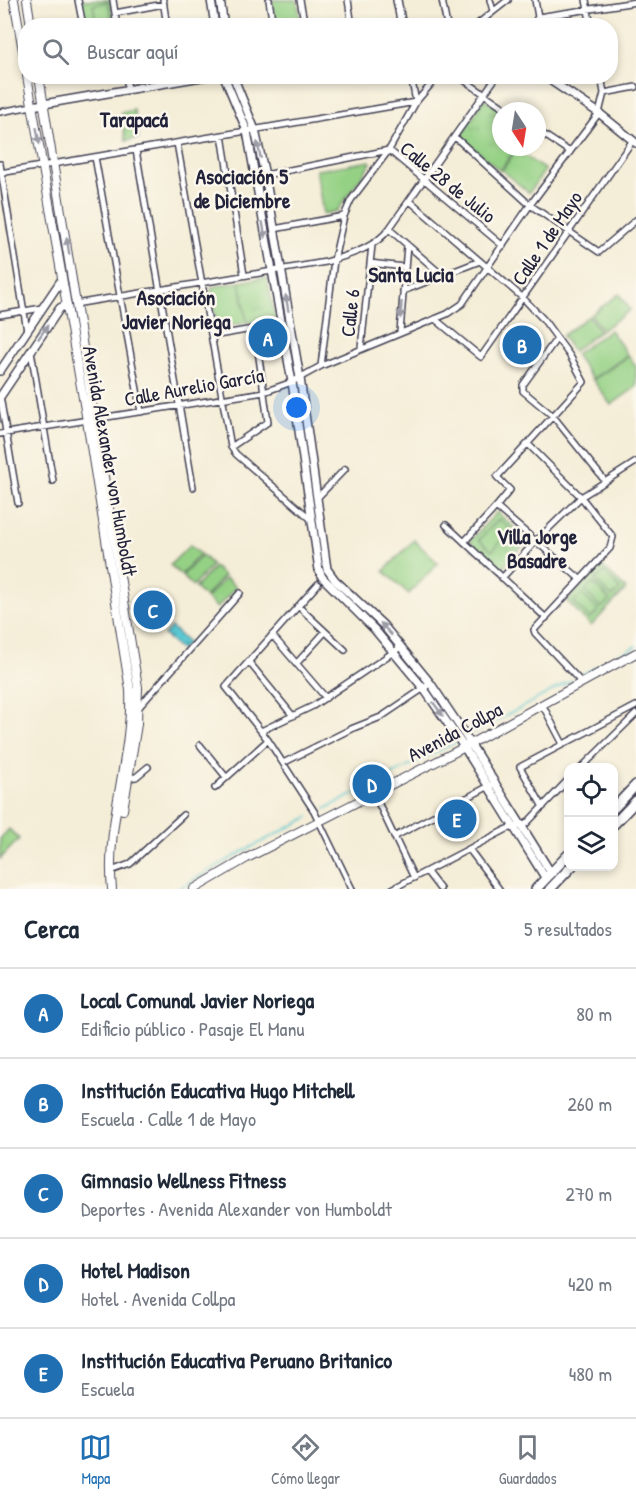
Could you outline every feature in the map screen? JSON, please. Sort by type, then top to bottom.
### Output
[{"type":"highway","points":[[618,804],[636,785]]},
{"type":"highway","points":[[618,820],[636,801]]},
{"type":"highway","points":[[536,889],[564,859]]},
{"type":"highway","points":[[550,889],[568,871]]},
{"type":"main road","points":[[14,0],[18,22]]},
{"type":"main road","points":[[27,0],[30,18]]},
{"type":"main road","name":"Avenida Alexander von Humboldt","points":[[28,84],[66,305],[91,420]]},
{"type":"main road","name":"Avenida Alexander von Humboldt","points":[[40,84],[77,303],[91,420],[115,568],[129,681],[135,708],[126,777],[113,839],[117,889]]},
{"type":"main road","name":"Avenida Collpa","points":[[194,889],[247,858],[467,746],[636,653]]},
{"type":"main road","name":"Avenida Alexander von Humboldt","points":[[112,889],[114,871]]},
{"type":"street","points":[[78,0],[81,18]]},
{"type":"street","points":[[113,0],[116,18]]},
{"type":"street","points":[[210,0],[213,18]]},
{"type":"street","points":[[220,0],[223,18]]},
{"type":"street","points":[[268,0],[271,18]]},
{"type":"street","points":[[300,0],[303,18]]},
{"type":"street","points":[[348,0],[351,18]]},
{"type":"street","points":[[397,0],[400,18]]},
{"type":"street","points":[[442,0],[445,18]]},
{"type":"street","points":[[490,0],[493,11]]},
{"type":"street","points":[[485,18],[508,0]]},
{"type":"street","points":[[535,0],[538,17],[636,2]]},
{"type":"street","points":[[586,0],[590,18]]},
{"type":"street","points":[[115,13],[164,2],[167,18]]},
{"type":"street","points":[[127,84],[128,90]]},
{"type":"street","points":[[0,112],[155,84]]},
{"type":"street","points":[[227,84],[247,131],[292,382],[322,577],[431,684],[491,785],[513,828],[548,876]]},
{"type":"street","points":[[236,84],[255,130],[265,175],[300,378],[329,574],[383,625],[424,689],[467,746]]},
{"type":"street","points":[[413,84],[416,102]]},
{"type":"street","points":[[321,366],[333,260],[344,216],[351,200],[389,150],[416,102],[431,84]]},
{"type":"street","points":[[470,84],[496,102]]},
{"type":"street","points":[[18,503],[3,434],[0,397],[60,308],[77,303],[333,260],[372,245],[383,238],[492,84]]},
{"type":"street","points":[[556,84],[634,141]]},
{"type":"street","points":[[602,84],[604,93],[636,87]]},
{"type":"street","name":"Calle Aurelio García","points":[[3,434],[264,392],[292,382],[361,348],[453,310],[462,304],[530,205],[598,113],[604,93]]},
{"type":"street","points":[[1,173],[416,102]]},
{"type":"street","points":[[222,135],[244,275]]},
{"type":"street","points":[[546,136],[570,152]]},
{"type":"street","points":[[455,137],[530,205],[599,252],[636,220]]},
{"type":"street","name":"Calle 1 de Mayo","points":[[435,319],[481,357],[634,141]]},
{"type":"street","points":[[177,143],[231,447],[236,454],[314,522]]},
{"type":"street","points":[[136,150],[193,487]]},
{"type":"street","name":"Calle 28 de Julio","points":[[265,175],[389,150],[503,246]]},
{"type":"street","points":[[95,157],[141,412]]},
{"type":"street","points":[[0,164],[27,333]]},
{"type":"street","points":[[410,201],[523,298],[557,338],[584,382],[497,477],[510,490],[464,542]]},
{"type":"street","points":[[274,229],[344,216]]},
{"type":"street","points":[[389,229],[442,275]]},
{"type":"street","name":"Calle 6","points":[[361,348],[372,245]]},
{"type":"street","points":[[400,332],[407,245]]},
{"type":"street","points":[[403,291],[480,261]]},
{"type":"street","points":[[370,263],[404,267]]},
{"type":"street","points":[[11,381],[0,372],[62,279]]},
{"type":"street","points":[[0,315],[44,308]]},
{"type":"street","points":[[212,336],[282,324]]},
{"type":"street","points":[[231,447],[268,422],[255,329]]},
{"type":"street","points":[[557,338],[523,387],[524,392],[553,416],[604,481]]},
{"type":"street","points":[[31,351],[54,481]]},
{"type":"street","points":[[528,444],[581,497],[613,537],[610,548],[535,629],[535,633],[581,682]]},
{"type":"street","points":[[502,578],[581,497],[636,462]]},
{"type":"street","points":[[311,504],[345,469]]},
{"type":"street","points":[[496,507],[580,579]]},
{"type":"street","points":[[446,525],[546,618]]},
{"type":"street","points":[[318,584],[225,687],[268,740],[310,804],[352,889]]},
{"type":"street","points":[[135,708],[240,593]]},
{"type":"street","points":[[298,606],[345,650]]},
{"type":"street","points":[[296,664],[325,632]]},
{"type":"street","points":[[272,635],[326,698]]},
{"type":"street","points":[[261,731],[326,698],[398,650]]},
{"type":"street","points":[[249,662],[293,716]]},
{"type":"street","points":[[283,763],[351,729],[381,717],[431,684]]},
{"type":"street","points":[[542,704],[563,744]]},
{"type":"street","points":[[543,807],[520,767],[636,706]]},
{"type":"street","points":[[586,763],[636,714]]},
{"type":"street","points":[[215,788],[268,740]]},
{"type":"street","points":[[200,745],[226,777]]},
{"type":"street","points":[[126,777],[136,777],[148,767]]},
{"type":"street","points":[[392,889],[513,828],[526,824],[564,784]]},
{"type":"street","points":[[491,785],[521,826],[548,876]]},
{"type":"street","points":[[394,837],[491,785]]},
{"type":"street","points":[[374,794],[414,878]]},
{"type":"street","points":[[114,871],[130,864],[183,815]]},
{"type":"street","points":[[470,849],[499,889]]},
{"type":"street","points":[[427,872],[440,889]]},
{"type":"green space","points":[[81,0],[111,0],[114,18],[84,18]]},
{"type":"green space","points":[[272,0],[297,0],[300,18],[275,18]]},
{"type":"green space","points":[[108,2],[111,18],[96,18],[93,5]]},
{"type":"green space","points":[[585,15],[586,18],[564,18]]},
{"type":"green space","points":[[484,99],[492,104],[492,156],[511,156],[500,171],[461,137]]},
{"type":"green space","points":[[134,110],[139,138],[126,141],[121,113]]},
{"type":"green space","points":[[512,156],[525,156],[545,170],[529,193],[502,170]]},
{"type":"green space","points":[[370,161],[371,163],[337,211],[323,214],[316,170]]},
{"type":"green space","points":[[267,277],[275,318],[247,323],[240,282]]},
{"type":"green space","points":[[240,282],[247,323],[219,327],[211,289]]},
{"type":"green space","points":[[619,294],[630,310],[602,330],[591,315]]},
{"type":"green space","points":[[589,316],[600,331],[573,351],[562,336]]},
{"type":"green space","points":[[610,330],[628,355],[592,379],[575,354]]},
{"type":"green space","points":[[629,356],[636,366],[636,387],[611,405],[593,380]]},
{"type":"green space","points":[[497,512],[528,540],[501,570],[470,541]]},
{"type":"green space","points":[[499,519],[511,530],[492,551],[479,540]]},
{"type":"green space","points":[[414,540],[438,563],[409,594],[384,571]]},
{"type":"green space","points":[[190,545],[200,554],[181,575],[170,565]]},
{"type":"green space","points":[[202,555],[212,565],[193,586],[182,576]]},
{"type":"green space","points":[[602,566],[626,589],[591,626],[567,601]]},
{"type":"green space","points":[[214,567],[224,576],[205,597],[195,588]]},
{"type":"green space","points":[[604,572],[620,589],[612,597],[595,580]]},
{"type":"green space","points":[[226,578],[236,587],[217,608],[206,598]]},
{"type":"green space","points":[[593,583],[610,600],[601,608],[585,591]]},
{"type":"green space","points":[[582,594],[599,611],[590,619],[574,602]]},
{"type":"green space","points":[[9,829],[19,839],[0,859],[0,839]]},
{"type":"water","points":[[171,627],[188,643],[180,650],[164,635]]},
{"type":"waterway","points":[[581,675],[636,646]]},
{"type":"waterway","points":[[474,733],[572,680]]},
{"type":"waterway","points":[[325,809],[456,742]]},
{"type":"waterway","points":[[178,889],[309,817]]},
{"type":"place","name":"Local Comunal Javier Noriega","points":[[268,338]]},
{"type":"place","name":"Institución Educativa Hugo Mitchell","points":[[522,345]]},
{"type":"place","name":"Gimnasio Wellness Fitness","points":[[153,610]]},
{"type":"place","name":"Hotel Madison","points":[[372,784]]},
{"type":"place","name":"Institución Educativa Peruano Britanico","points":[[457,819]]},
{"type":"district","name":"Tarapacá","points":[[134,120]]},
{"type":"district","name":"Asociación 5 de Diciembre","points":[[242,189]]},
{"type":"district","name":"Santa Lucia","points":[[411,275]]},
{"type":"district","name":"Asociación Javier Noriega","points":[[176,310]]},
{"type":"district","name":"Villa Jorge Basadre","points":[[537,549]]}]
